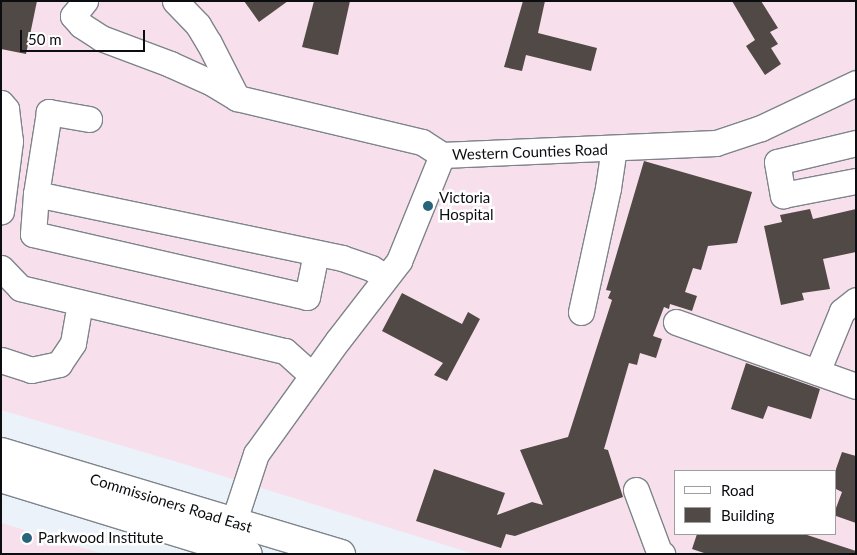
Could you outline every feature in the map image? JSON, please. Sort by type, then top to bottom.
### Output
[{"type":"main road","name":"Commissioners Road East","points":[[1,452],[341,554]]},
{"type":"main road","name":"Commissioners Road East","points":[[1,478],[232,552]]},
{"type":"lane","points":[[176,1],[205,37],[237,98]]},
{"type":"lane","points":[[75,6],[81,26],[101,38],[170,64],[212,83],[237,98],[422,142],[442,155]]},
{"type":"lane","name":"Western Counties Road","points":[[232,552],[233,521],[256,454],[312,375],[399,261],[442,155],[716,143],[761,128],[856,83]]},
{"type":"lane","points":[[1,103],[6,109],[10,141],[1,211]]},
{"type":"lane","points":[[89,119],[49,112],[36,194],[33,234],[307,297],[316,253]]},
{"type":"lane","points":[[856,143],[777,162],[783,195],[856,181]]},
{"type":"lane","points":[[581,312],[608,188],[614,148]]},
{"type":"lane","points":[[36,194],[316,253],[371,268],[386,277]]},
{"type":"lane","points":[[1,268],[20,288],[285,351],[312,375]]},
{"type":"lane","points":[[817,372],[842,311],[856,300]]},
{"type":"lane","points":[[1,360],[31,370],[59,364],[73,343],[80,303]]},
{"type":"lane","points":[[676,322],[856,386]]},
{"type":"lane","points":[[636,490],[659,552],[662,554]]},
{"type":"shaded area","name":"Victoria Hospital","points":[[1,1],[856,1],[856,554],[474,554],[184,464],[1,410]]},
{"type":"shaded area","name":"Parkwood Institute","points":[[1,523],[103,554],[1,554]]},
{"type":"building","points":[[1,1],[37,1],[26,54],[1,49]]},
{"type":"building","points":[[244,1],[288,1],[259,22]]},
{"type":"building","points":[[314,1],[350,1],[338,55],[302,47]]},
{"type":"building","points":[[523,1],[545,1],[538,33],[597,48],[591,71],[526,55],[522,71],[504,67]]},
{"type":"building","points":[[732,1],[761,1],[778,28],[770,32],[778,44],[771,48],[781,64],[765,75],[746,46],[755,40]]},
{"type":"building","points":[[644,161],[752,192],[737,243],[708,246],[701,270],[693,268],[685,292],[697,296],[692,311],[670,304],[669,309],[664,307],[653,336],[662,339],[656,358],[640,353],[637,365],[629,363],[604,449],[608,450],[623,497],[515,536],[506,534],[501,548],[416,521],[434,469],[505,493],[497,515],[532,502],[543,505],[520,450],[568,437],[612,300],[608,298],[611,291],[606,290]]},
{"type":"building","points":[[810,209],[813,219],[856,209],[856,252],[823,259],[830,289],[802,293],[804,300],[781,305],[764,226],[782,222],[780,215]]},
{"type":"building","points":[[402,293],[462,324],[468,312],[480,319],[447,381],[434,375],[443,363],[382,331]]},
{"type":"building","points":[[746,363],[820,389],[811,419],[768,406],[763,419],[731,409]]},
{"type":"building","points":[[842,452],[856,456],[856,523],[837,516],[837,505],[842,492],[837,490],[836,469]]},
{"type":"building","points":[[697,535],[807,535],[856,551],[856,554],[707,554],[692,549]]},
{"type":"place","name":"Victoria Hospital","points":[[428,206]]},
{"type":"place","name":"Parkwood Institute","points":[[27,538]]}]
